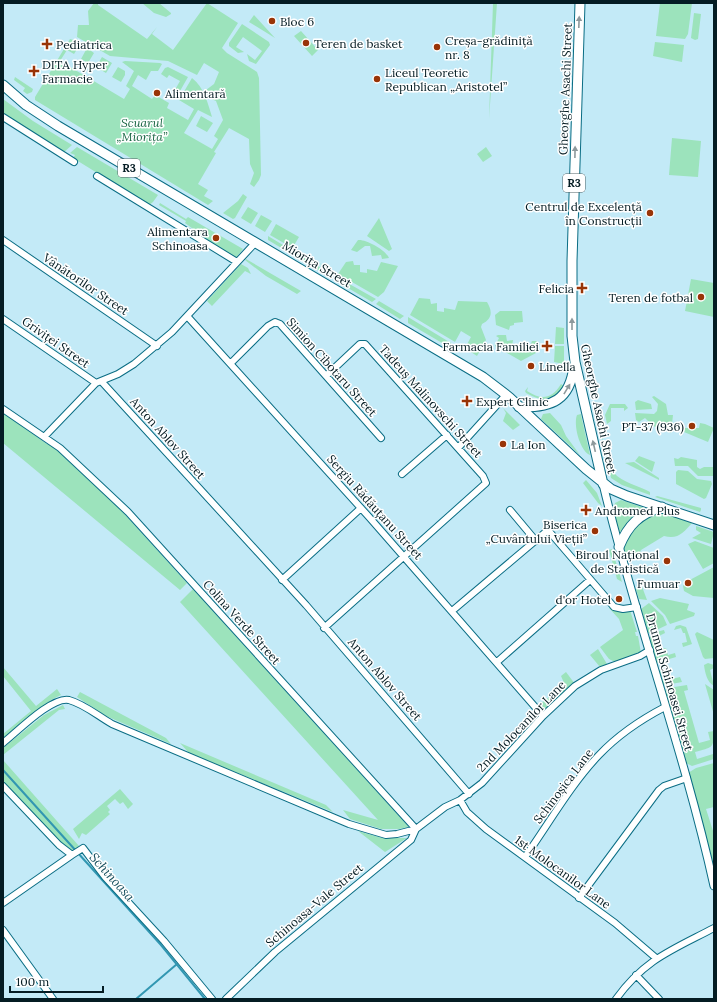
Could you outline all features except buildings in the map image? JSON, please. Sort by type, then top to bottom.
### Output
[{"type":"main road","name":"Gheorghe Asachi Street","points":[[580,3],[572,261],[572,336],[575,362],[603,484]]},
{"type":"main road","name":"Miorița Street","points":[[3,85],[26,104],[58,126],[472,370],[506,395],[603,484],[618,493],[714,525]]},
{"type":"main road","name":"R3","points":[[519,407],[541,406],[559,399],[568,389],[572,381],[575,362]]},
{"type":"main road","points":[[619,547],[626,532],[634,521],[646,512],[662,507]]},
{"type":"street","points":[[3,117],[74,162]]},
{"type":"street","points":[[97,176],[237,262]]},
{"type":"street","name":"Vânătorilor Street","points":[[3,240],[158,346]]},
{"type":"street","points":[[45,436],[99,382],[134,364],[158,346],[256,242]]},
{"type":"street","name":"Sergiu Rădăuțanu Street","points":[[187,316],[404,556],[543,716]]},
{"type":"street","name":"Griviței Street","points":[[3,319],[99,382]]},
{"type":"street","name":"Simion Cibotaru Street","points":[[231,363],[268,326],[275,322],[282,326],[381,438]]},
{"type":"street","name":"Tadeuș Malinovschi Street","points":[[326,376],[360,344],[365,344],[486,479],[484,486],[445,518],[404,556]]},
{"type":"street","name":"Anton Ablov Street","points":[[99,382],[282,580],[324,628],[350,654],[469,794]]},
{"type":"street","points":[[458,448],[506,395]]},
{"type":"street","name":"Colina Verde Street","points":[[3,409],[45,436],[128,512],[416,830]]},
{"type":"street","points":[[402,474],[447,435]]},
{"type":"street","name":"Drumul Schinoasei Street","points":[[603,484],[619,547],[687,778],[714,886]]},
{"type":"street","points":[[282,580],[361,508]]},
{"type":"street","points":[[510,510],[536,541]]},
{"type":"street","points":[[452,611],[548,530],[590,580],[617,608],[623,609],[637,607]]},
{"type":"street","points":[[324,628],[404,556]]},
{"type":"street","points":[[497,662],[590,580]]},
{"type":"street","name":"2nd Molocanilor Lane","points":[[416,830],[445,807],[469,794],[503,762],[543,716],[575,686],[590,675],[650,650]]},
{"type":"street","points":[[3,743],[47,708],[58,701],[67,700],[77,703],[112,724],[349,824],[386,835],[416,830]]},
{"type":"street","name":"Schinoșica Lane","points":[[525,857],[586,769],[598,755],[635,726],[665,707]]},
{"type":"street","points":[[579,898],[655,794],[664,786],[687,778]]},
{"type":"street","points":[[3,786],[54,840],[74,853]]},
{"type":"street","name":"1st Molocanilor Lane","points":[[460,800],[467,812],[486,828],[632,936],[656,958]]},
{"type":"street","name":"Schinoasa-Vale Street","points":[[226,999],[275,952],[411,840],[416,830]]},
{"type":"street","points":[[3,903],[83,848],[105,877],[164,941],[212,999]]},
{"type":"street","points":[[616,999],[636,975],[656,958],[714,928]]},
{"type":"street","points":[[3,930],[54,999]]},
{"type":"street","points":[[636,975],[659,999]]},
{"type":"green space","name":"Scuarul „Miorița”","points":[[94,3],[98,3],[98,5],[147,39],[157,27],[152,34],[173,50],[207,3],[238,23],[222,48],[227,53],[257,72],[259,78],[261,175],[254,187],[250,184],[254,173],[250,164],[249,139],[229,128],[214,152],[216,153],[198,184],[208,190],[204,196],[213,201],[208,205],[35,100],[35,97],[70,39],[77,41],[79,46],[74,54],[67,50],[60,61],[124,99],[130,89],[126,86],[134,71],[122,62],[160,63],[162,64],[158,71],[151,71],[146,80],[138,75],[132,86],[152,99],[155,95],[169,103],[167,108],[188,120],[194,109],[179,100],[192,78],[203,91],[212,117],[198,110],[184,133],[212,149],[218,139],[214,136],[223,120],[216,101],[209,98],[206,90],[214,84],[219,72],[204,63],[197,75],[168,61],[110,56],[77,37],[78,25],[89,25],[88,11]]},
{"type":"green space","points":[[142,3],[159,3],[171,14],[166,17],[154,13]]},
{"type":"green space","points":[[493,3],[497,3],[489,119]]},
{"type":"green space","points":[[660,3],[692,3],[688,34],[685,39],[656,36]]},
{"type":"green space","points":[[694,13],[701,14],[698,39],[695,40],[691,38]]},
{"type":"green space","points":[[254,15],[275,38],[249,22]]},
{"type":"green space","points":[[242,24],[269,42],[270,45],[256,64],[249,61],[247,54],[255,60],[262,51],[243,37],[236,47],[244,52],[238,53],[229,46],[229,43]]},
{"type":"green space","name":"Teren de basket","points":[[301,31],[318,50],[312,56],[294,36]]},
{"type":"green space","points":[[655,42],[684,45],[682,62],[653,56]]},
{"type":"green space","points":[[87,48],[94,53],[88,63],[81,59]]},
{"type":"green space","points":[[102,57],[112,63],[106,73],[96,67]]},
{"type":"green space","points":[[118,67],[125,71],[125,75],[121,82],[112,77]]},
{"type":"green space","points":[[168,67],[188,77],[176,98],[172,95],[180,81],[169,75],[167,78],[161,74],[165,68]]},
{"type":"green space","points":[[15,77],[33,89],[32,92],[27,94],[23,91],[25,88],[14,80]]},
{"type":"green space","points":[[3,99],[33,121],[72,145],[63,153],[3,115]]},
{"type":"green space","points":[[201,116],[213,123],[207,132],[196,126]]},
{"type":"green space","points":[[672,138],[701,141],[698,177],[669,175]]},
{"type":"green space","points":[[77,147],[158,195],[149,205],[73,158],[75,155],[70,153]]},
{"type":"green space","points":[[486,147],[492,156],[483,162],[477,154]]},
{"type":"green space","points":[[243,194],[247,197],[235,218],[233,219],[223,213],[238,201]]},
{"type":"green space","points":[[160,203],[186,219],[188,217],[243,249],[235,259],[226,254],[224,250],[203,238],[204,237],[185,223],[186,221],[159,205]]},
{"type":"green space","points":[[248,207],[258,213],[251,224],[241,218]]},
{"type":"green space","points":[[261,215],[272,221],[265,232],[255,226]]},
{"type":"green space","points":[[379,218],[392,249],[389,251],[367,236]]},
{"type":"green space","points":[[276,224],[299,237],[293,247],[334,272],[270,235]]},
{"type":"green space","points":[[268,236],[333,276],[330,277],[268,240]]},
{"type":"green space","points":[[358,240],[366,241],[375,246],[384,252],[389,258],[382,259],[381,255],[372,256],[370,246],[365,246],[357,252],[351,250]]},
{"type":"green space","points":[[246,259],[301,291],[297,294],[266,276],[245,260]]},
{"type":"green space","points":[[353,261],[354,265],[360,265],[360,272],[367,273],[367,269],[377,271],[381,262],[398,266],[384,292],[378,297],[338,274],[346,262]]},
{"type":"green space","points":[[241,264],[248,268],[251,274],[245,271],[212,306],[207,301]]},
{"type":"green space","points":[[337,277],[376,299],[372,302],[336,281]]},
{"type":"green space","name":"Teren de fotbal","points":[[691,279],[714,283],[714,317],[685,311]]},
{"type":"green space","points":[[419,298],[430,299],[431,304],[437,303],[437,311],[444,312],[444,308],[455,310],[458,301],[487,302],[491,312],[490,317],[482,324],[481,327],[486,340],[477,356],[465,348],[471,337],[461,331],[455,342],[410,315]]},
{"type":"green space","points":[[379,301],[404,316],[400,319],[376,304]]},
{"type":"green space","points":[[500,311],[522,311],[523,322],[514,323],[514,325],[510,326],[509,330],[496,325],[495,315]]},
{"type":"green space","points":[[408,317],[451,343],[449,347],[408,323]]},
{"type":"green space","points":[[556,327],[564,328],[564,344],[555,344]]},
{"type":"green space","points":[[506,335],[507,341],[513,340],[512,347],[520,348],[520,344],[530,346],[532,341],[537,341],[536,353],[521,361],[495,346],[499,338],[496,336]]},
{"type":"green space","points":[[555,346],[564,346],[564,364],[554,362]]},
{"type":"green space","points":[[561,384],[564,386],[560,391],[551,398],[546,399],[537,398],[526,393],[525,391],[528,387],[527,391],[532,394],[546,397],[550,396]]},
{"type":"green space","points":[[654,396],[666,404],[668,415],[673,415],[671,433],[653,426],[645,418],[639,422],[636,420],[635,413],[654,414],[657,411],[658,404],[652,397]]},
{"type":"green space","points":[[638,400],[651,404],[652,409],[636,410],[635,402]]},
{"type":"green space","points":[[594,402],[598,403],[600,406],[600,420],[605,451],[614,473],[621,479],[650,492],[650,495],[622,485],[611,478]]},
{"type":"green space","points":[[610,404],[625,404],[628,408],[624,411],[624,408],[611,408],[611,421],[607,424],[605,415]]},
{"type":"green space","points":[[503,408],[520,425],[513,430],[503,421],[506,413]]},
{"type":"green space","points":[[3,413],[47,444],[49,443],[119,508],[187,583],[180,590],[3,443]]},
{"type":"green space","points":[[550,413],[561,425],[566,436],[580,455],[541,419],[543,414]]},
{"type":"green space","points":[[581,414],[590,455],[586,453],[578,437],[576,419],[577,415]]},
{"type":"green space","points":[[700,423],[714,428],[708,442],[684,432],[685,428],[699,428]]},
{"type":"green space","points":[[639,456],[655,462],[652,472],[635,461]]},
{"type":"green space","points":[[681,457],[697,460],[697,467],[700,469],[704,467],[714,467],[714,476],[698,476],[688,466],[675,466],[674,458],[678,459]]},
{"type":"green space","points":[[634,462],[659,478],[659,480],[625,463]]},
{"type":"green space","points":[[678,470],[688,471],[697,479],[711,481],[712,484],[706,498],[704,499],[676,484],[676,472]]},
{"type":"green space","points":[[586,480],[597,493],[602,506],[583,483]]},
{"type":"green space","points":[[657,496],[701,508],[701,510],[700,512],[655,497]]},
{"type":"green space","points":[[621,500],[645,508],[622,532],[619,531],[613,511],[615,503]]},
{"type":"green space","points":[[654,514],[666,514],[692,523],[677,536],[664,536],[641,550],[638,557],[628,560],[625,557],[624,549],[630,529]]},
{"type":"green space","points":[[696,526],[714,532],[711,544],[692,538],[701,533],[696,530]]},
{"type":"green space","points":[[695,541],[714,548],[714,563],[703,569],[688,544]]},
{"type":"green space","points":[[612,549],[622,582],[617,579],[609,550]]},
{"type":"green space","points":[[714,567],[714,598],[693,596],[684,591],[683,586],[686,582]]},
{"type":"green space","points":[[641,584],[647,600],[639,599],[636,589]]},
{"type":"green space","points":[[193,589],[409,827],[399,829],[381,829],[350,819],[343,810],[378,820],[180,602]]},
{"type":"green space","points":[[660,598],[689,604],[687,610],[695,613],[694,616],[670,624],[665,615],[651,601]]},
{"type":"green space","points":[[649,603],[663,616],[667,625],[648,633],[641,609]]},
{"type":"green space","points":[[611,607],[619,611],[630,610],[637,632],[635,632],[636,636],[638,636],[641,653],[615,662],[609,659],[600,647],[623,630],[619,619],[609,608]]},
{"type":"green space","points":[[680,625],[686,627],[692,644],[683,647],[682,643],[687,642],[685,633],[683,633],[681,628],[674,630],[676,626]]},
{"type":"green space","points":[[664,630],[665,633],[657,637],[661,649],[666,648],[668,655],[675,653],[676,657],[656,663],[649,638],[656,632]]},
{"type":"green space","points":[[697,632],[714,640],[714,658],[705,659],[703,657],[695,634]]},
{"type":"green space","points":[[598,649],[607,664],[600,667],[590,655]]},
{"type":"green space","points":[[708,663],[714,665],[714,668],[710,670],[714,686],[708,680],[706,674],[704,665]]},
{"type":"green space","points":[[3,667],[36,706],[57,689],[61,695],[51,700],[3,740],[3,734],[31,711],[3,676]]},
{"type":"green space","points":[[658,670],[660,670],[663,681],[680,677],[682,682],[666,685],[662,684]]},
{"type":"green space","points":[[566,672],[575,684],[546,711],[539,706],[540,704],[565,685],[561,676]]},
{"type":"green space","points":[[705,684],[714,690],[714,715]]},
{"type":"green space","points":[[687,685],[688,690],[684,691],[699,743],[710,740],[708,732],[714,731],[711,746],[695,752],[697,759],[713,754],[714,759],[692,766],[686,763],[664,691],[668,688]]},
{"type":"green space","points":[[80,692],[166,738],[171,744],[106,716],[77,697]]},
{"type":"green space","points":[[63,705],[65,709],[59,710],[3,755],[3,748],[44,715]]},
{"type":"green space","points":[[180,743],[326,805],[333,812],[189,753]]},
{"type":"green space","points":[[3,760],[79,846],[74,851],[68,850],[3,781]]},
{"type":"green space","points":[[714,763],[714,807],[706,809],[714,834],[714,872],[688,773],[696,768]]},
{"type":"green space","points":[[120,789],[133,804],[128,809],[123,802],[120,804],[115,799],[107,806],[110,810],[108,812],[110,814],[86,835],[82,833],[79,839],[73,829]]},
{"type":"green space","points":[[358,831],[382,838],[407,838],[385,852]]},
{"type":"waterway","name":"Schinoasa","points":[[3,770],[161,945],[205,999]]},
{"type":"waterway","points":[[136,999],[177,964]]},
{"type":"place","name":"Bloc 6","points":[[272,21]]},
{"type":"place","name":"Teren de basket","points":[[306,43]]},
{"type":"place","name":"Pediatrica","points":[[47,44]]},
{"type":"place","name":"Creșa-grădiniță nr. 8","points":[[437,47]]},
{"type":"place","name":"DITA Hyper Farmacie","points":[[34,71]]},
{"type":"place","name":"Liceul Teoretic Republican „Aristotel”","points":[[377,79]]},
{"type":"place","name":"Alimentară","points":[[157,93]]},
{"type":"place","name":"Centrul de Excelență în Construcții","points":[[650,213]]},
{"type":"place","name":"Alimentara Schinoasa","points":[[216,238]]},
{"type":"place","name":"Felicia","points":[[582,288]]},
{"type":"place","name":"Teren de fotbal","points":[[701,297]]},
{"type":"place","name":"Farmacia Familiei","points":[[547,346]]},
{"type":"place","name":"Linella","points":[[531,366]]},
{"type":"place","name":"Expert Clinic","points":[[467,401]]},
{"type":"place","name":"PT-37 (936)","points":[[692,426]]},
{"type":"place","name":"La Ion","points":[[503,444]]},
{"type":"place","name":"Andromed Plus","points":[[586,510]]},
{"type":"place","name":"Biserica „Cuvântului Vieții”","points":[[595,531]]},
{"type":"place","name":"Biroul Național de Statistică","points":[[667,561]]},
{"type":"place","name":"Fumuar","points":[[688,583]]},
{"type":"place","name":"d'or Hotel","points":[[619,599]]}]
